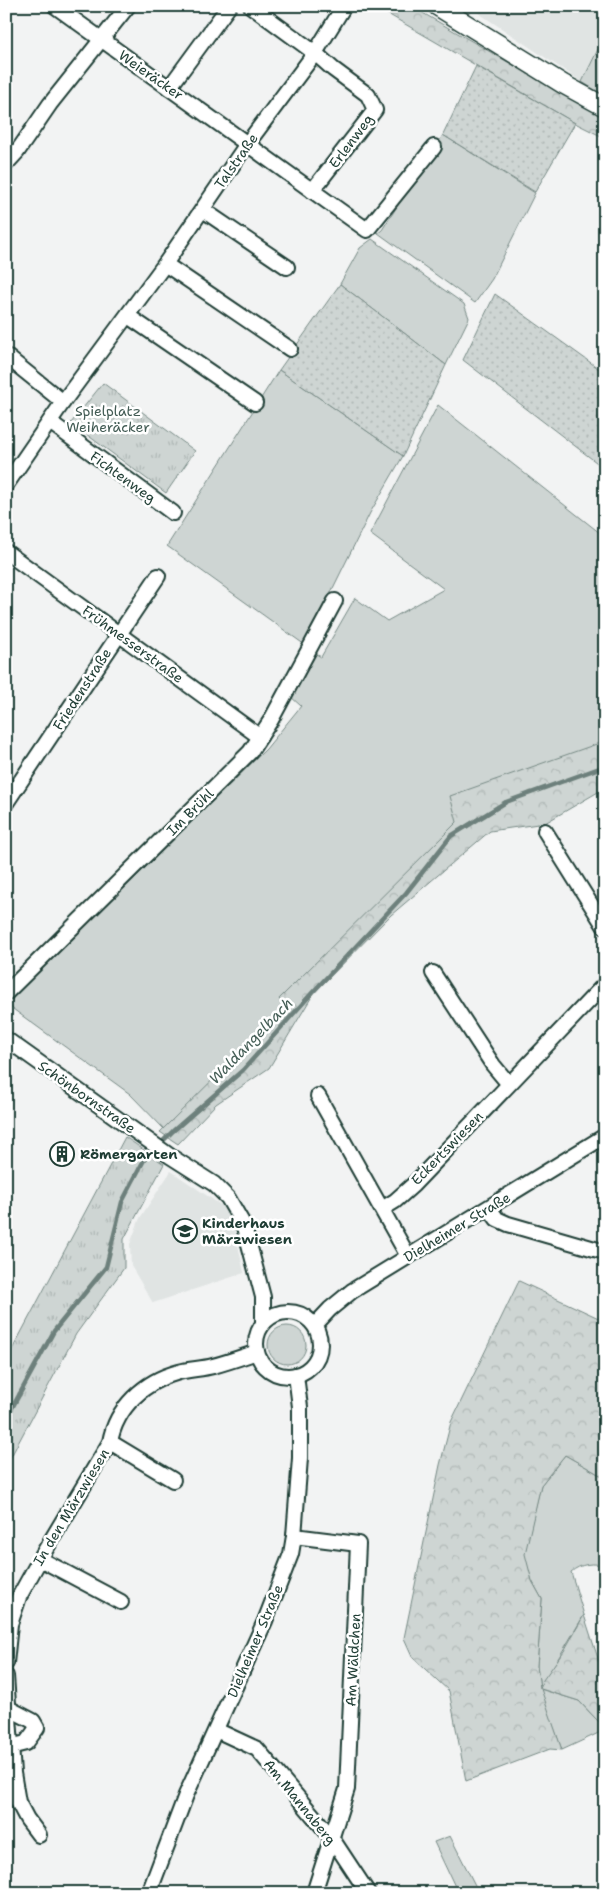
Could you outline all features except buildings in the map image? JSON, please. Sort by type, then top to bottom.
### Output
[{"type":"street","name":"Weieräcker","points":[[55,6],[99,40],[170,88],[367,230],[434,147]]},
{"type":"street","points":[[6,164],[99,40],[128,6]]},
{"type":"street","points":[[170,88],[229,6]]},
{"type":"street","points":[[251,6],[315,53]]},
{"type":"street","name":"Talstraße","points":[[6,485],[63,402],[165,264],[247,144],[315,53],[344,6]]},
{"type":"street","points":[[437,6],[563,84],[605,107]]},
{"type":"street","name":"Erlenweg","points":[[312,191],[374,110],[368,95],[315,53]]},
{"type":"street","points":[[203,210],[287,267]]},
{"type":"street","points":[[165,264],[290,349]]},
{"type":"street","points":[[128,316],[255,403]]},
{"type":"street","points":[[6,356],[63,402]]},
{"type":"street","name":"Fichtenweg","points":[[50,422],[173,513]]},
{"type":"street","name":"Frühmesserstraße","points":[[6,552],[260,737]]},
{"type":"street","name":"Friedenstraße","points":[[6,803],[158,576]]},
{"type":"street","name":"Im Brühl","points":[[6,993],[250,752],[335,601]]},
{"type":"street","points":[[545,830],[605,926]]},
{"type":"street","points":[[433,973],[493,1065],[508,1083]]},
{"type":"street","name":"Eckertswiesen","points":[[382,1209],[395,1201],[412,1185],[605,984]]},
{"type":"street","name":"Schönbornstraße","points":[[6,1039],[170,1156],[214,1184],[228,1198],[243,1224],[263,1297],[263,1323]]},
{"type":"street","points":[[318,1096],[408,1256]]},
{"type":"street","name":"Dielheimer Straße","points":[[315,1325],[330,1309],[352,1291],[605,1136]]},
{"type":"street","points":[[489,1208],[497,1219],[508,1224],[605,1252]]},
{"type":"street","points":[[263,1297],[283,1311],[301,1313],[315,1325],[320,1336],[320,1349],[316,1360],[308,1369],[296,1375],[280,1375],[272,1371],[265,1366],[257,1352],[256,1337],[263,1323],[283,1311]]},
{"type":"street","name":"In den Märzwiesen","points":[[6,1663],[10,1624],[19,1597],[110,1442],[112,1429],[121,1410],[140,1391],[162,1378],[177,1372],[212,1366],[257,1352]]},
{"type":"street","name":"Dielheimer Straße","points":[[149,1893],[186,1795],[265,1620],[291,1554],[300,1458],[300,1407],[296,1375]]},
{"type":"street","points":[[110,1442],[173,1480]]},
{"type":"street","name":"Am Wäldchen","points":[[294,1536],[358,1544],[347,1789],[331,1837]]},
{"type":"street","points":[[40,1559],[121,1602]]},
{"type":"street","points":[[6,1676],[10,1709],[9,1748],[18,1802],[27,1819],[39,1835]]},
{"type":"street","points":[[9,1748],[26,1743],[37,1728],[33,1721],[10,1709]]},
{"type":"street","name":"Am Mannaberg","points":[[216,1730],[257,1749],[331,1837],[368,1893]]},
{"type":"street","points":[[314,1893],[331,1837]]},
{"type":"shaded area","points":[[468,6],[605,6],[605,35],[582,82]]},
{"type":"shaded area","name":"Kinderhaus Märzwiesen","points":[[171,1171],[231,1212],[244,1273],[153,1303],[131,1266],[130,1244],[140,1218]]},
{"type":"green space","points":[[374,6],[405,6],[421,12],[605,118],[605,138],[575,123]]},
{"type":"green space","points":[[605,35],[605,96],[582,82]]},
{"type":"green space","points":[[476,66],[575,123],[535,192],[443,135]]},
{"type":"green space","points":[[443,135],[535,193],[492,279],[475,303],[378,233],[382,230]]},
{"type":"green space","points":[[372,239],[464,304],[469,318],[446,365],[340,284],[360,248]]},
{"type":"green space","points":[[340,284],[446,365],[403,456],[279,370]]},
{"type":"green space","points":[[495,294],[605,373],[605,469],[463,360]]},
{"type":"green space","points":[[279,370],[403,456],[370,513],[305,645],[167,546]]},
{"type":"green space","name":"Spielplatz Weiheräcker","points":[[103,383],[195,451],[166,493],[71,423]]},
{"type":"green space","points":[[438,405],[605,537],[605,753],[505,799],[405,892],[166,1131],[130,1094],[6,1004],[266,749],[301,706],[290,696],[313,652],[321,657],[355,598],[387,621],[444,589],[370,534]]},
{"type":"green space","points":[[605,741],[605,788],[545,823],[490,831],[391,915],[314,993],[269,1068],[216,1104],[178,1144],[160,1132],[286,1007],[279,999],[457,822],[450,796]]},
{"type":"green space","points":[[125,1137],[164,1164],[124,1239],[124,1268],[76,1334],[6,1466],[6,1361]]},
{"type":"green space","points":[[519,1281],[605,1321],[605,1476],[565,1455],[541,1485],[525,1554],[532,1581],[542,1599],[537,1666],[540,1688],[543,1680],[564,1651],[584,1615],[605,1680],[605,1724],[598,1721],[579,1701],[541,1689],[562,1750],[550,1749],[466,1781],[449,1691],[413,1658],[404,1638],[440,1465],[451,1422]]},
{"type":"green space","points":[[287,1326],[301,1331],[306,1345],[301,1359],[287,1364],[273,1359],[268,1345],[273,1331]]},
{"type":"green space","points":[[565,1455],[605,1476],[605,1566],[587,1565],[578,1567],[571,1572],[584,1615],[540,1689],[537,1666],[542,1599],[532,1581],[524,1554],[541,1485]]},
{"type":"green space","points":[[540,1689],[579,1701],[598,1721],[605,1724],[605,1730],[562,1750]]},
{"type":"green space","points":[[450,1836],[479,1893],[458,1893],[434,1842]]},
{"type":"waterway","name":"Waldangelbach","points":[[6,1419],[54,1331],[106,1267],[122,1202],[144,1160],[173,1131],[243,1070],[406,893],[451,836],[506,802],[605,766]]},
{"type":"place","name":"Römergarten","points":[[62,1154]]},
{"type":"place","name":"Kinderhaus Märzwiesen","points":[[185,1231]]}]
